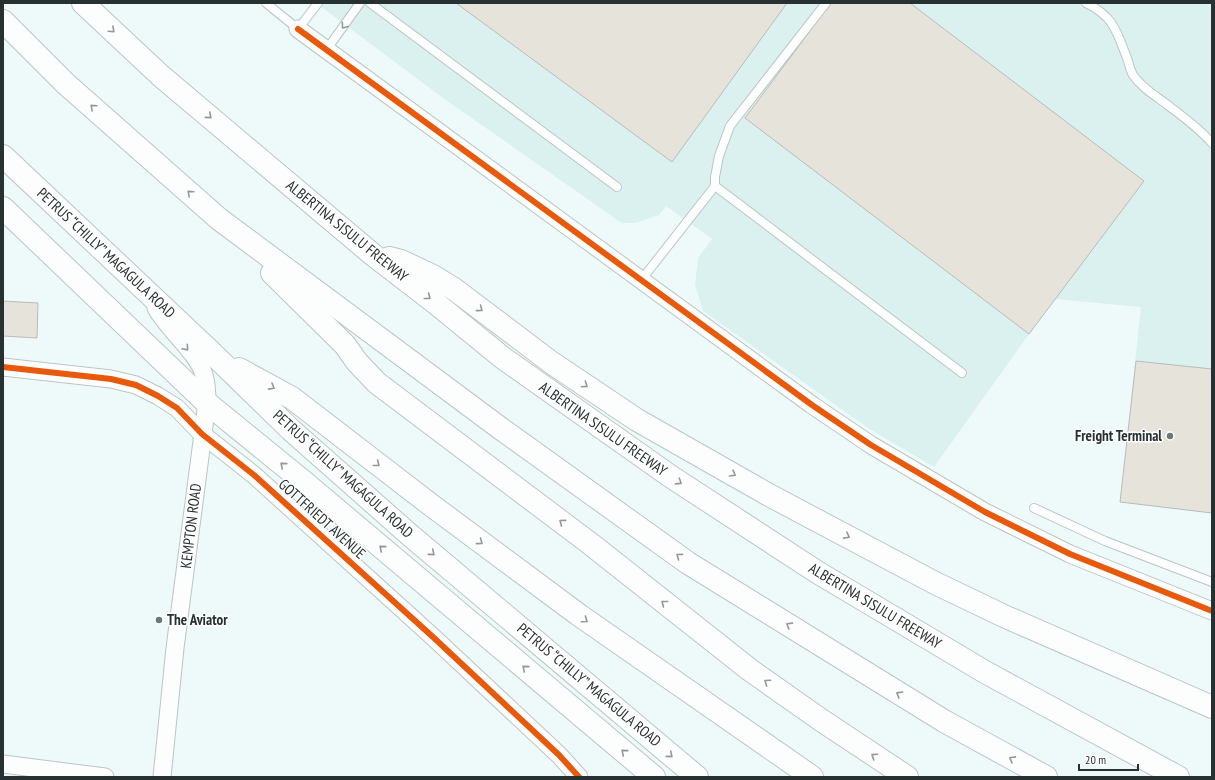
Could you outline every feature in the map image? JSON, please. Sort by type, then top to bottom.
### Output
[{"type":"main road","name":"ALBERTINA SISULU FREEWAY","points":[[83,3],[161,76],[372,254],[503,358],[670,476],[817,572],[984,672],[1178,777]]},
{"type":"main road","points":[[3,21],[66,84],[219,219],[345,345],[357,362],[377,383],[592,545],[750,670],[821,720],[907,777]]},
{"type":"main road","name":"PETRUS “CHILLY” MAGAGULA ROAD","points":[[3,156],[213,354],[291,430],[411,536],[697,777]]},
{"type":"main road","name":"PETRUS “CHILLY” MAGAGULA ROAD","points":[[3,208],[207,403],[304,482],[654,777]]},
{"type":"main road","points":[[219,219],[500,428],[688,563],[944,721],[1046,777]]},
{"type":"main road","points":[[372,254],[401,261],[431,275],[454,289],[552,363],[637,420],[769,495],[942,587],[1006,617],[1212,707]]},
{"type":"main road","points":[[213,354],[292,398],[431,505],[579,615],[812,777]]},
{"type":"street","points":[[298,29],[642,279],[812,405],[871,445],[985,512],[1070,554],[1212,611]]},
{"type":"street","name":"KEMPTON ROAD","points":[[148,293],[162,318],[196,359],[204,373],[207,403],[176,648],[162,777]]},
{"type":"street","name":"GOTTFRIEDT AVENUE","points":[[3,367],[110,379],[136,385],[177,408],[202,434],[254,475],[433,637],[559,755],[579,777]]},
{"type":"street","points":[[3,764],[105,777]]},
{"type":"lane","points":[[266,3],[298,29],[318,3]]},
{"type":"lane","points":[[327,49],[360,3]]},
{"type":"lane","points":[[370,3],[617,187]]},
{"type":"lane","points":[[642,279],[716,186],[715,177],[719,156],[730,126],[826,3]]},
{"type":"lane","points":[[1086,3],[1108,17],[1114,26],[1133,74],[1143,87],[1196,126],[1212,143]]},
{"type":"lane","points":[[716,186],[962,373]]},
{"type":"lane","points":[[1034,508],[1105,542],[1212,582]]},
{"type":"shaded area","points":[[316,3],[1212,3],[1212,513],[1120,502],[1141,307],[1055,299],[934,467],[868,428],[703,311],[695,285],[698,258],[712,239],[666,206],[659,215],[635,223],[622,223],[443,98]]},
{"type":"building","points":[[456,3],[787,3],[672,162]]},
{"type":"building","points":[[831,3],[910,3],[1144,181],[1029,334],[745,118]]},
{"type":"building","points":[[3,301],[38,303],[37,338],[3,336]]},
{"type":"building","name":"Freight Terminal","points":[[1136,361],[1212,369],[1212,513],[1120,502]]},
{"type":"cycle path","points":[[298,29],[812,405],[871,445],[985,512],[1070,554],[1212,611]]},
{"type":"cycle path","points":[[3,367],[111,379],[136,385],[177,408],[202,434],[254,475],[433,637],[559,755],[579,777]]},
{"type":"place","name":"Freight Terminal","points":[[1170,436]]},
{"type":"place","name":"The Aviator","points":[[159,620]]}]
